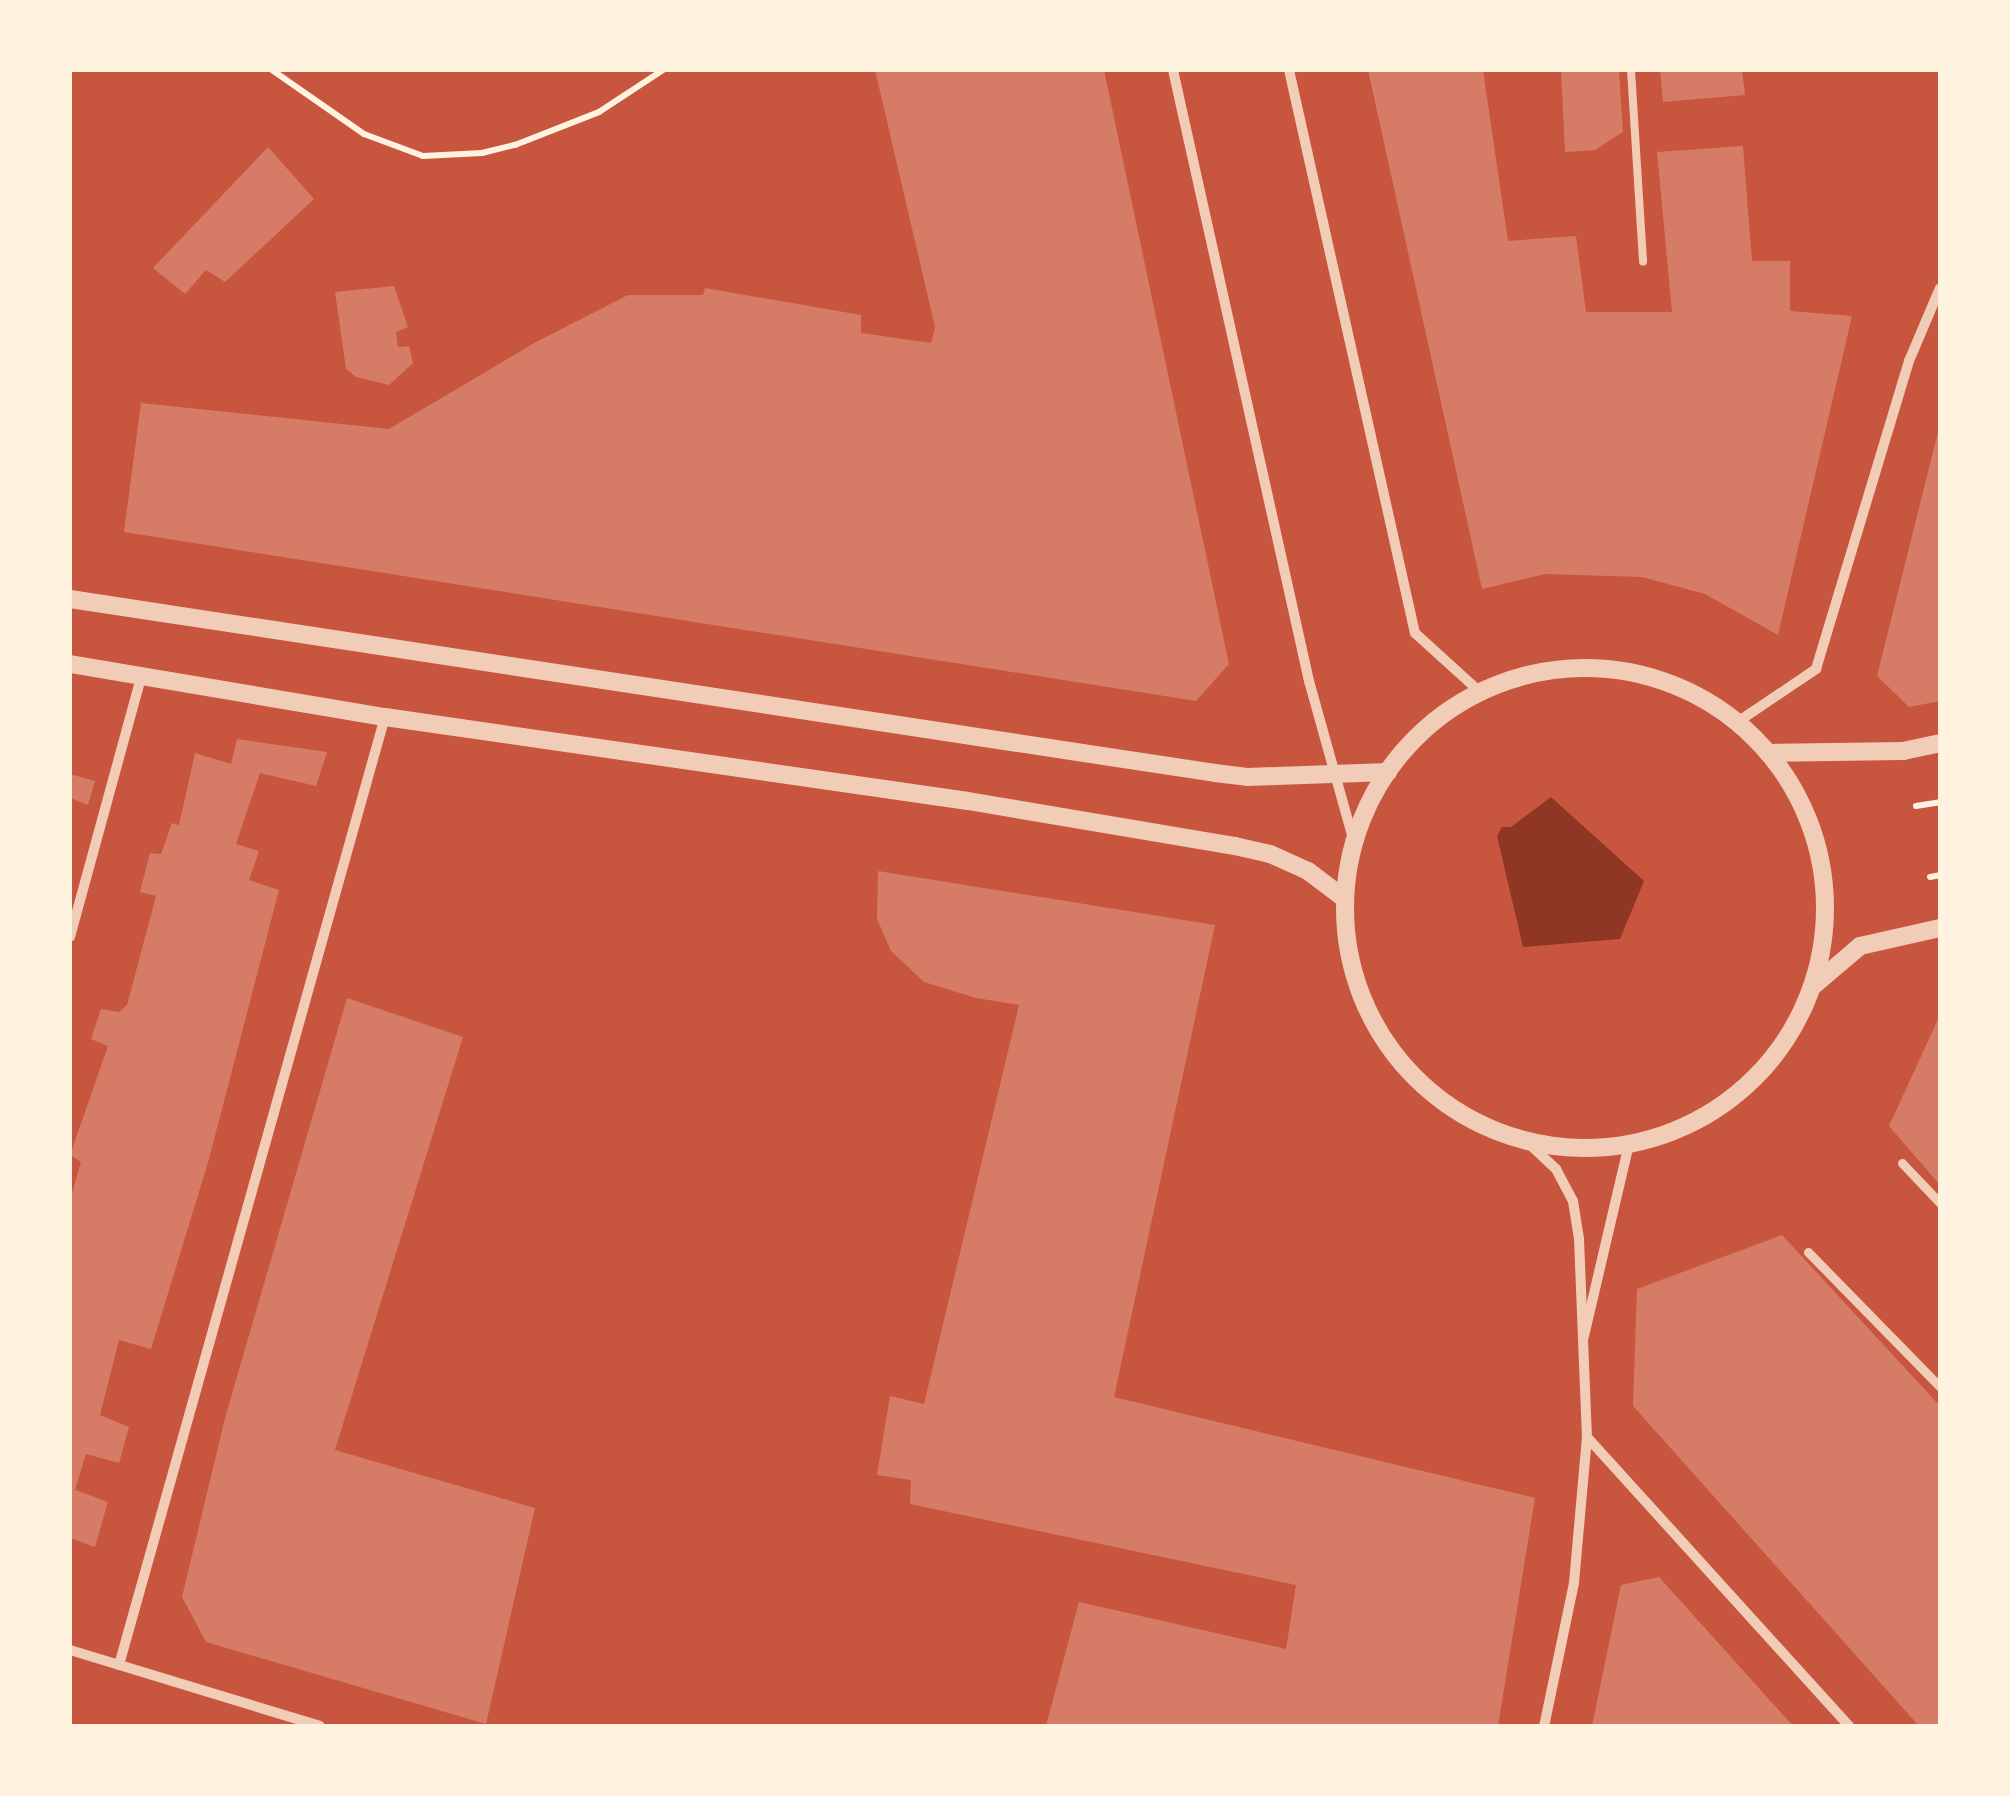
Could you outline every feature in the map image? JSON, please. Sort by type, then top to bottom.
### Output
[{"type":"street","points":[[1173,70],[1309,681],[1354,842]]},
{"type":"street","points":[[1289,70],[1416,632],[1480,692]]},
{"type":"street","points":[[1736,722],[1816,669],[1909,361],[1940,288]]},
{"type":"street","points":[[70,599],[1215,773],[1388,772]]},
{"type":"street","points":[[70,664],[385,717],[968,801],[1235,846],[1270,854],[1308,871],[1345,899]]},
{"type":"street","points":[[1554,670],[1629,672],[1701,698],[1736,722],[1768,753],[1797,794],[1817,836],[1824,889],[1824,939],[1812,988],[1790,1033],[1760,1073],[1722,1106],[1678,1129],[1630,1144],[1579,1148],[1527,1142],[1452,1108],[1414,1078],[1375,1026],[1350,964],[1345,899],[1354,842],[1363,814],[1388,772],[1425,729],[1480,692],[1554,670]]},
{"type":"street","points":[[70,937],[141,677]]},
{"type":"street","points":[[119,1665],[385,717]]},
{"type":"street","points":[[1768,753],[1903,750],[1940,743]]},
{"type":"street","points":[[1812,988],[1860,946],[1940,928]]},
{"type":"street","points":[[1527,1142],[1556,1169],[1573,1202],[1579,1238],[1587,1437],[1574,1583],[1544,1726]]},
{"type":"street","points":[[1581,1352],[1630,1144]]},
{"type":"street","points":[[1902,1163],[1940,1203]]},
{"type":"street","points":[[1808,1252],[1940,1387]]},
{"type":"street","points":[[1587,1437],[1849,1726]]},
{"type":"street","points":[[70,1650],[320,1726]]},
{"type":"lane","points":[[1630,70],[1644,262]]},
{"type":"path","points":[[272,70],[364,134],[423,156],[482,153],[515,146],[599,112],[663,70]]},
{"type":"path","points":[[1916,806],[1940,802]]},
{"type":"path","points":[[1930,877],[1940,875]]},
{"type":"shaded area","points":[[1551,797],[1644,881],[1620,939],[1523,947],[1497,836],[1502,827],[1511,827]]},
{"type":"building","points":[[875,70],[1104,70],[1229,664],[1196,701],[124,532],[141,403],[389,429],[536,342],[628,295],[703,295],[705,288],[861,315],[861,333],[931,343],[935,327]]},
{"type":"building","points":[[1368,70],[1483,70],[1508,241],[1576,236],[1586,312],[1672,312],[1657,152],[1743,146],[1752,261],[1790,261],[1790,311],[1852,316],[1778,635],[1705,594],[1642,577],[1545,574],[1482,589]]},
{"type":"building","points":[[1561,70],[1619,70],[1623,132],[1595,150],[1565,152]]},
{"type":"building","points":[[1660,70],[1742,70],[1745,95],[1663,102]]},
{"type":"building","points":[[268,147],[314,199],[225,282],[206,270],[185,294],[153,268]]},
{"type":"building","points":[[394,286],[408,327],[396,332],[398,347],[409,346],[413,363],[389,385],[356,377],[346,369],[335,292]]},
{"type":"building","points":[[1939,428],[1940,701],[1909,707],[1877,676]]},
{"type":"building","points":[[237,739],[327,752],[316,786],[260,773],[236,844],[259,851],[249,880],[279,890],[209,1159],[151,1349],[119,1340],[100,1415],[129,1427],[119,1463],[86,1454],[75,1490],[108,1502],[95,1547],[70,1538],[70,1200],[81,1162],[70,1155],[108,1046],[91,1039],[101,1009],[119,1012],[127,1005],[156,896],[140,892],[150,853],[161,854],[172,823],[179,825],[195,753],[231,764]]},
{"type":"building","points":[[70,774],[95,781],[88,805],[70,798]]},
{"type":"building","points":[[878,871],[1215,925],[1114,1397],[1535,1498],[1498,1726],[1046,1726],[1079,1602],[1286,1649],[1296,1585],[910,1504],[911,1480],[877,1475],[890,1396],[924,1404],[1019,1005],[976,998],[924,982],[891,951],[877,919]]},
{"type":"building","points":[[347,998],[463,1037],[335,1450],[535,1508],[486,1724],[206,1642],[182,1597],[225,1418]]},
{"type":"building","points":[[1940,1015],[1940,1185],[1889,1126]]},
{"type":"building","points":[[1782,1235],[1940,1406],[1940,1726],[1919,1726],[1633,1406],[1637,1289]]},
{"type":"building","points":[[1659,1577],[1793,1726],[1592,1726],[1621,1585]]}]
